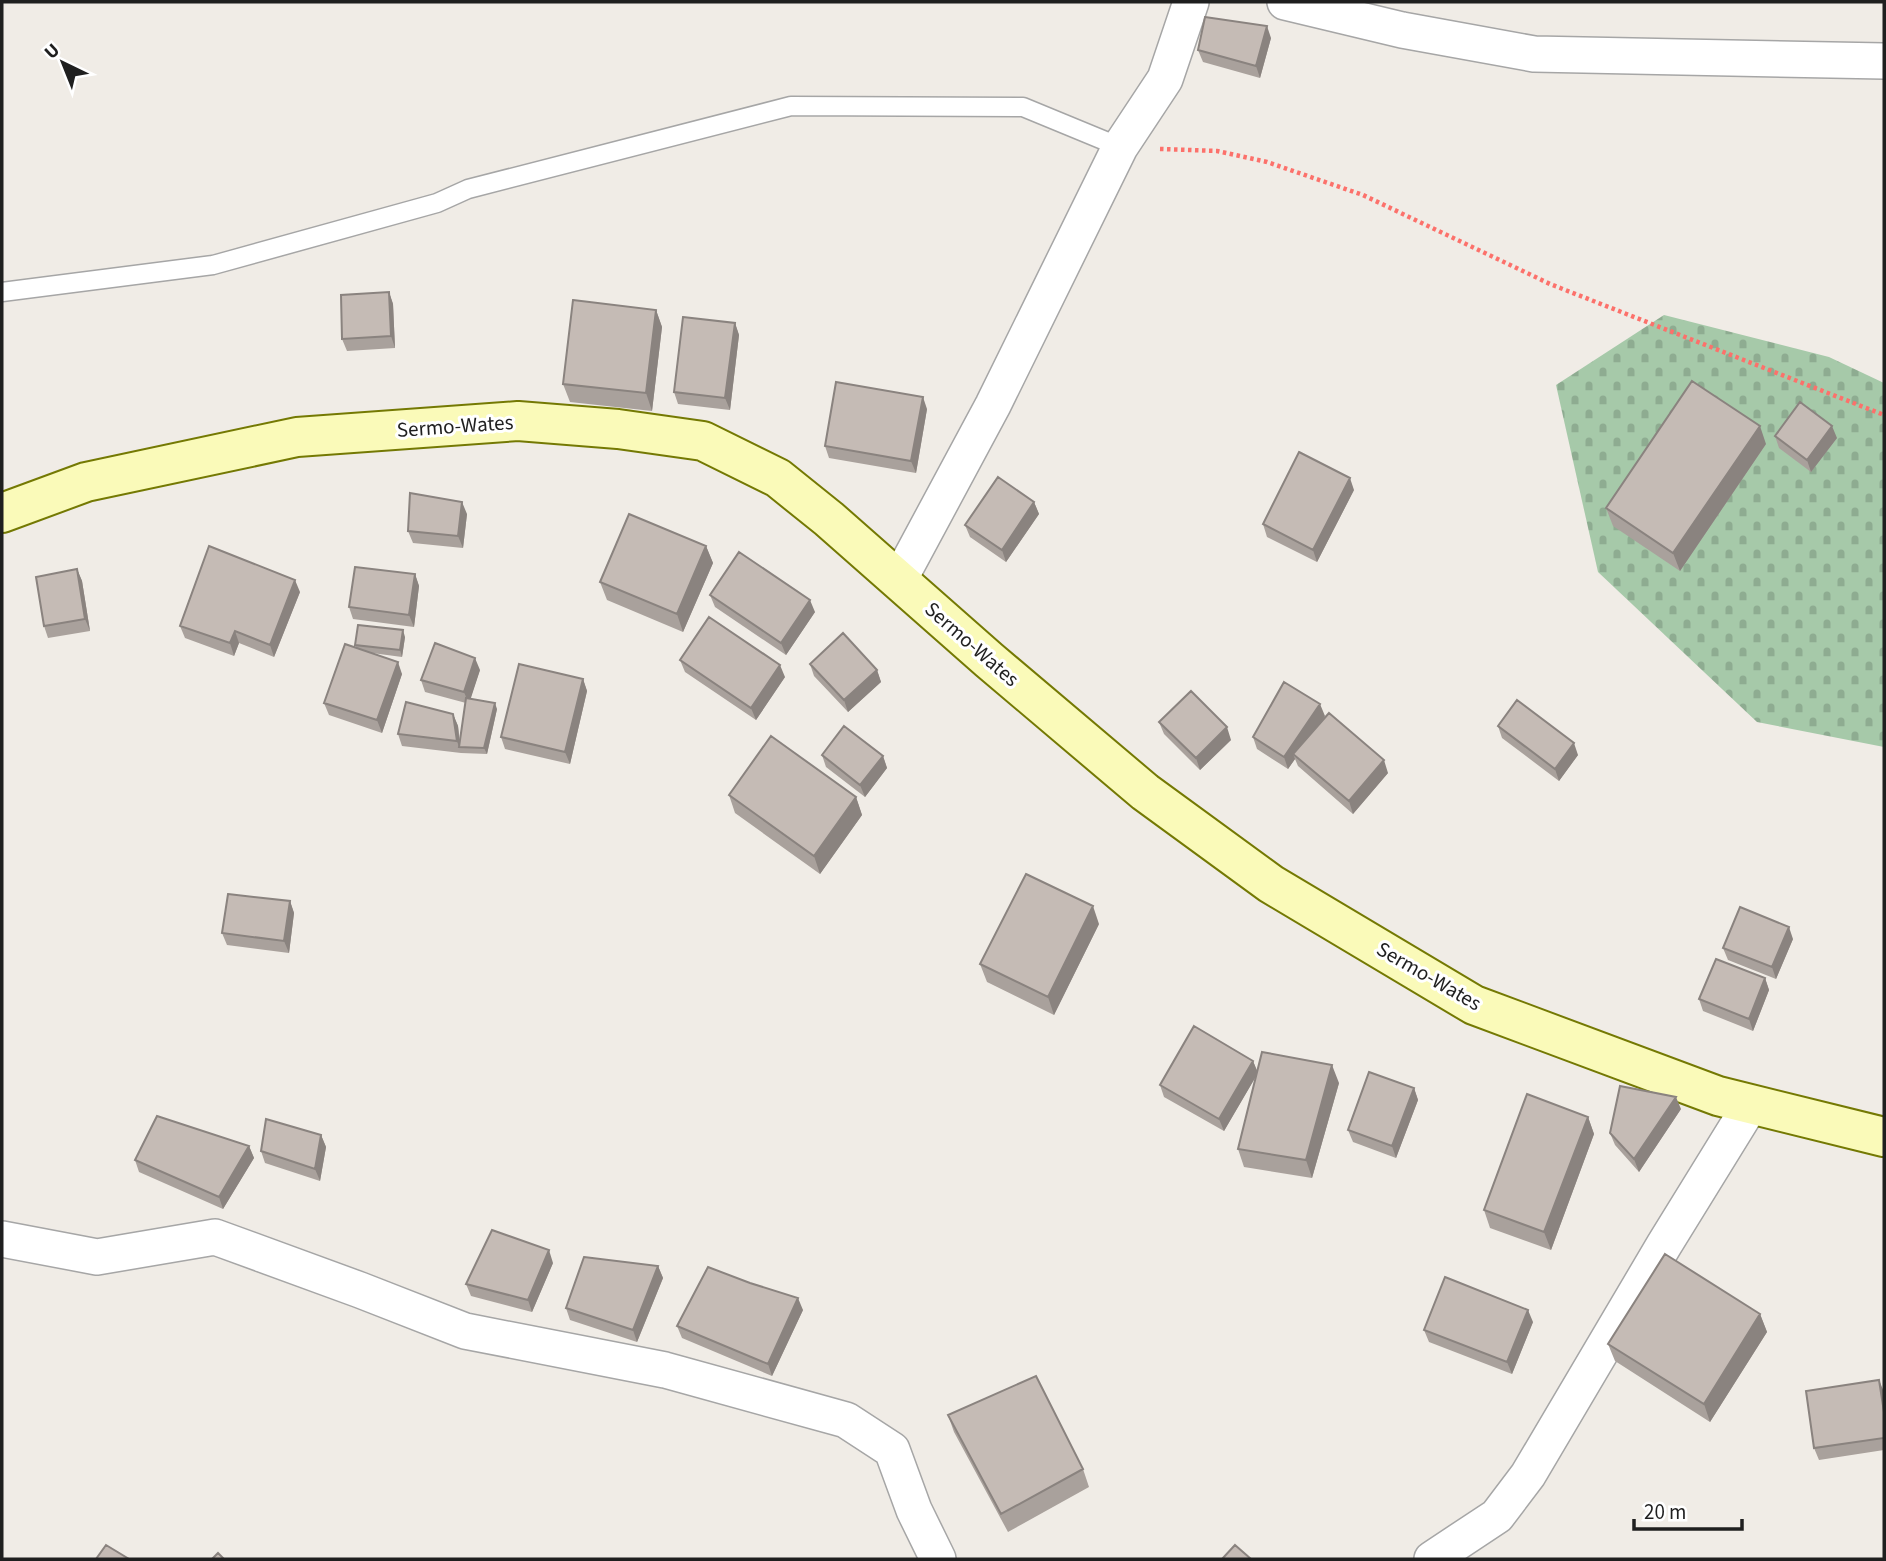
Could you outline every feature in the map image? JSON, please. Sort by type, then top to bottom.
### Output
[{"type":"main road","name":"Sermo-Wates","points":[[2,513],[86,482],[297,437],[518,421],[618,429],[703,441],[778,478],[1145,792],[1271,884],[1475,1005],[1718,1096],[1884,1137]]},
{"type":"street","points":[[899,580],[993,405],[1120,147],[1165,79],[1191,2]]},
{"type":"street","points":[[1285,2],[1402,30],[1535,54],[1884,61]]},
{"type":"street","points":[[1432,1559],[1497,1516],[1528,1475],[1751,1104]]},
{"type":"street","points":[[2,1239],[97,1257],[215,1237],[465,1331],[665,1370],[846,1420],[892,1450],[914,1510],[937,1559]]},
{"type":"lane","points":[[2,292],[213,265],[437,203],[468,189],[791,106],[1023,107],[1120,147]]},
{"type":"path","points":[[1120,147],[1217,151],[1267,162],[1363,195],[1550,284],[1884,415]]},
{"type":"green space","points":[[1664,315],[1829,357],[1884,383],[1884,747],[1757,722],[1598,572],[1556,385]]},
{"type":"building","points":[[1205,17],[1267,26],[1256,66],[1198,50]]},
{"type":"building","points":[[389,292],[391,336],[342,339],[341,295]]},
{"type":"building","points":[[573,300],[656,310],[646,393],[563,384]]},
{"type":"building","points":[[683,317],[735,323],[725,398],[674,392]]},
{"type":"building","points":[[1692,381],[1760,426],[1673,553],[1606,508]]},
{"type":"building","points":[[836,382],[923,397],[911,461],[825,446]]},
{"type":"building","points":[[1800,402],[1832,426],[1807,460],[1775,436]]},
{"type":"building","points":[[1299,452],[1350,478],[1313,550],[1263,524]]},
{"type":"building","points":[[998,477],[1034,502],[1002,550],[965,525]]},
{"type":"building","points":[[410,493],[462,502],[458,536],[408,531]]},
{"type":"building","points":[[629,514],[706,546],[677,614],[600,582]]},
{"type":"building","points":[[209,546],[295,580],[270,645],[235,631],[230,643],[180,626]]},
{"type":"building","points":[[739,552],[810,600],[781,643],[710,595]]},
{"type":"building","points":[[355,567],[415,574],[409,615],[349,607]]},
{"type":"building","points":[[77,569],[85,619],[44,626],[36,577]]},
{"type":"building","points":[[709,617],[780,665],[751,708],[680,660]]},
{"type":"building","points":[[358,625],[403,630],[400,650],[355,645]]},
{"type":"building","points":[[843,633],[877,670],[844,700],[810,664]]},
{"type":"building","points":[[435,643],[475,658],[464,692],[421,680]]},
{"type":"building","points":[[345,644],[398,662],[377,720],[324,703]]},
{"type":"building","points":[[519,664],[583,679],[565,752],[501,737]]},
{"type":"building","points":[[1284,682],[1320,704],[1284,757],[1253,737]]},
{"type":"building","points":[[1191,691],[1227,727],[1196,758],[1159,722]]},
{"type":"building","points":[[466,698],[495,703],[484,748],[459,747]]},
{"type":"building","points":[[1517,700],[1574,743],[1555,769],[1498,726]]},
{"type":"building","points":[[406,702],[453,714],[457,741],[398,734]]},
{"type":"building","points":[[1329,713],[1384,760],[1349,801],[1293,754]]},
{"type":"building","points":[[844,726],[883,756],[860,785],[822,755]]},
{"type":"building","points":[[771,736],[856,797],[814,856],[729,795]]},
{"type":"building","points":[[1026,874],[1093,906],[1048,997],[980,964]]},
{"type":"building","points":[[228,894],[290,901],[284,941],[222,933]]},
{"type":"building","points":[[1740,907],[1789,927],[1772,967],[1723,948]]},
{"type":"building","points":[[1716,959],[1765,978],[1749,1019],[1699,999]]},
{"type":"building","points":[[1194,1026],[1253,1061],[1219,1119],[1160,1085]]},
{"type":"building","points":[[1262,1052],[1332,1065],[1306,1160],[1238,1149]]},
{"type":"building","points":[[1369,1072],[1414,1088],[1392,1146],[1348,1130]]},
{"type":"building","points":[[1620,1086],[1676,1097],[1634,1159],[1610,1133]]},
{"type":"building","points":[[1527,1094],[1588,1117],[1544,1232],[1484,1210]]},
{"type":"building","points":[[157,1116],[249,1146],[219,1197],[135,1160]]},
{"type":"building","points":[[266,1119],[321,1135],[315,1169],[261,1151]]},
{"type":"building","points":[[492,1230],[549,1250],[528,1300],[466,1284]]},
{"type":"building","points":[[1665,1254],[1760,1314],[1704,1404],[1608,1344]]},
{"type":"building","points":[[584,1257],[658,1266],[633,1330],[566,1308]]},
{"type":"building","points":[[708,1267],[798,1298],[768,1364],[677,1326]]},
{"type":"building","points":[[1445,1277],[1528,1310],[1507,1362],[1424,1330]]},
{"type":"building","points":[[1036,1376],[1083,1469],[1001,1514],[948,1415]]},
{"type":"building","points":[[1879,1380],[1884,1412],[1884,1438],[1814,1448],[1806,1391]]},
{"type":"building","points":[[106,1545],[129,1559],[96,1559]]},
{"type":"building","points":[[1235,1545],[1251,1559],[1222,1559]]},
{"type":"building","points":[[218,1553],[224,1559],[212,1559]]}]
